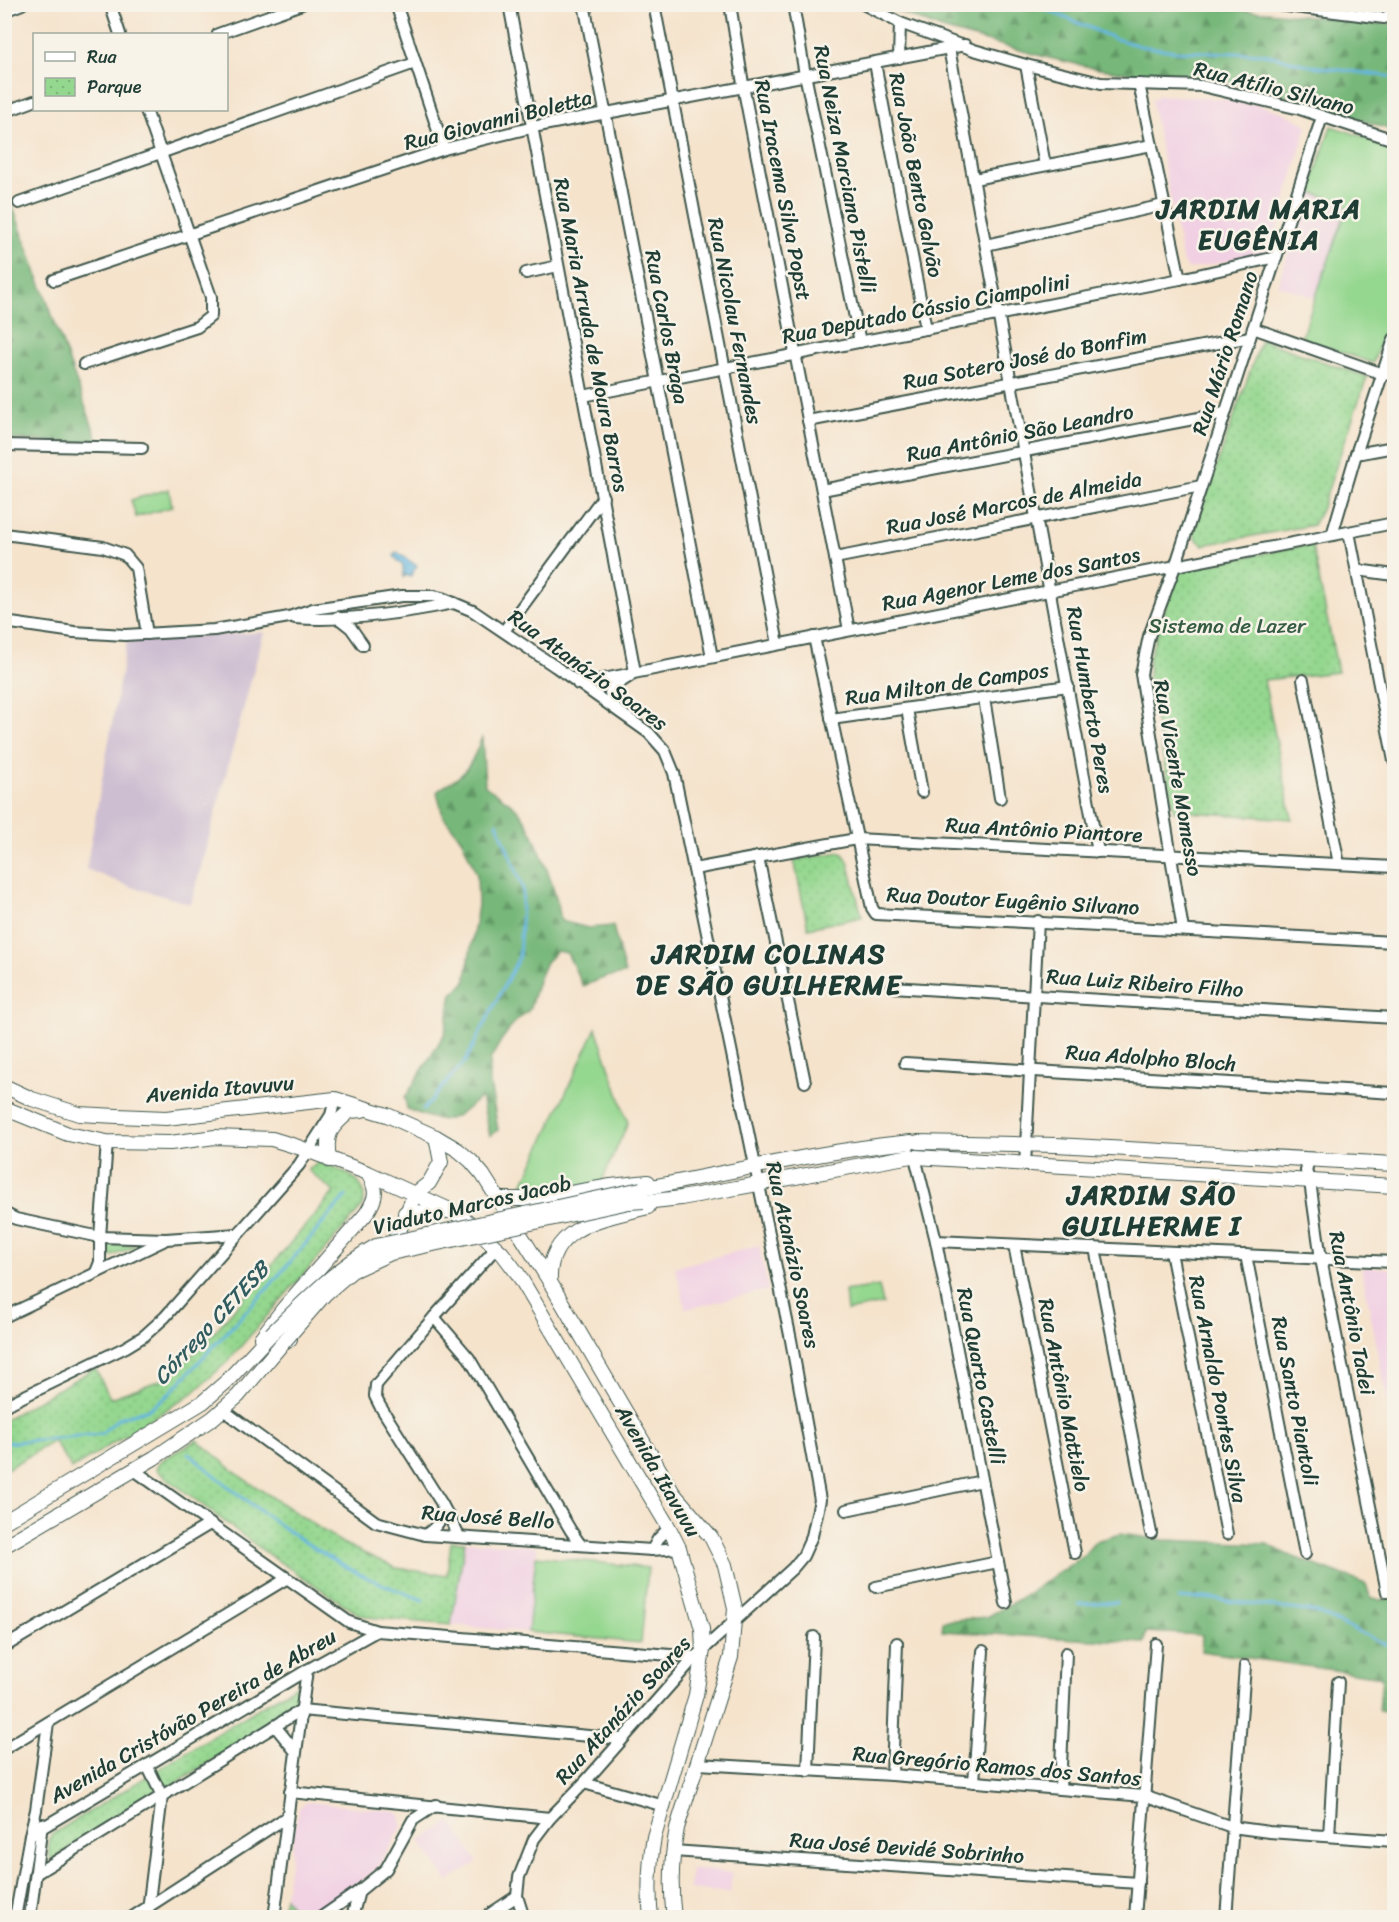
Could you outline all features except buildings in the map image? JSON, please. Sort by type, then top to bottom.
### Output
[{"type":"main road","name":"Avenida Itavuvu","points":[[4,1086],[32,1099],[79,1114],[166,1118],[335,1099],[387,1115],[436,1137],[458,1150],[483,1175],[550,1283],[673,1493],[711,1537],[725,1565],[735,1608],[731,1658],[677,1828],[670,1889],[674,1917]]},
{"type":"main road","name":"Avenida Itavuvu","points":[[4,1108],[68,1134],[107,1142],[170,1143],[215,1137],[272,1139],[368,1173],[452,1211],[496,1248],[518,1274],[669,1528],[679,1548],[702,1629],[696,1695],[650,1860],[648,1893],[651,1917]]},
{"type":"main road","points":[[329,1160],[326,1141],[336,1125],[350,1111],[370,1110]]},
{"type":"main road","points":[[4,1546],[185,1438],[238,1396],[281,1345],[298,1331],[347,1280],[388,1250],[394,1242],[415,1194],[429,1183],[441,1162],[436,1137]]},
{"type":"main road","points":[[550,1283],[549,1268],[560,1243],[574,1232],[595,1221],[681,1198],[758,1185],[914,1151],[1026,1143],[1395,1164]]},
{"type":"main road","points":[[518,1230],[643,1195],[666,1184],[755,1166],[877,1146],[1025,1165],[1394,1185]]},
{"type":"main road","points":[[4,1522],[173,1421],[203,1402],[226,1382],[284,1308],[366,1214],[374,1202],[376,1187],[368,1173]]},
{"type":"main road","points":[[498,1199],[536,1198],[611,1186],[654,1182],[666,1184]]},
{"type":"main road","points":[[394,1184],[417,1186],[429,1183]]},
{"type":"main road","points":[[643,1195],[681,1198]]},
{"type":"main road","name":"Viaduto Marcos Jacob","points":[[226,1382],[322,1284],[352,1260],[376,1246],[643,1195]]},
{"type":"main road","name":"Viaduto Marcos Jacob","points":[[281,1345],[325,1294],[352,1271],[391,1253],[629,1202],[643,1195]]},
{"type":"main road","points":[[405,1213],[452,1211]]},
{"type":"main road","name":"Avenida Itavuvu","points":[[466,1221],[482,1228],[500,1231],[518,1230]]},
{"type":"main road","points":[[664,1806],[678,1807],[686,1800]]},
{"type":"street","points":[[4,11],[22,4]]},
{"type":"street","points":[[110,4],[120,33]]},
{"type":"street","points":[[221,33],[302,4]]},
{"type":"street","points":[[396,4],[444,149]]},
{"type":"street","name":"Rua Maria Arruda de Moura Barros","points":[[509,4],[635,672]]},
{"type":"street","name":"Rua Carlos Braga","points":[[584,4],[712,657]]},
{"type":"street","name":"Rua Nicolau Fernandes","points":[[654,4],[778,644]]},
{"type":"street","name":"Rua Iracema Silva Popst","points":[[730,4],[744,88],[849,630]]},
{"type":"street","name":"Rua Neiza Marciano Pistelli","points":[[793,4],[860,342]]},
{"type":"street","name":"Rua Atílio Silvano","points":[[863,4],[900,23],[1026,65],[1101,83],[1202,86],[1322,117],[1395,140]]},
{"type":"street","points":[[1270,4],[1319,7],[1384,18],[1395,13]]},
{"type":"street","points":[[899,58],[900,23]]},
{"type":"street","name":"Rua Giovanni Boletta","points":[[54,280],[444,149],[605,113],[673,102],[965,45]]},
{"type":"street","name":"Rua Humberto Peres","points":[[950,48],[1098,852]]},
{"type":"street","points":[[19,203],[416,63]]},
{"type":"street","name":"Rua João Bento Galvão","points":[[875,63],[926,329]]},
{"type":"street","points":[[1026,65],[1045,165]]},
{"type":"street","points":[[1139,84],[1180,279]]},
{"type":"street","points":[[4,112],[33,101]]},
{"type":"street","points":[[84,364],[197,327],[211,316],[211,297],[146,111]]},
{"type":"street","name":"Rua Mário Romano","points":[[1176,566],[1322,117]]},
{"type":"street","points":[[974,179],[1152,145]]},
{"type":"street","points":[[986,245],[1164,206]]},
{"type":"street","name":"Rua Deputado Cássio Ciampolini","points":[[583,396],[1180,279],[1276,257]]},
{"type":"street","points":[[526,273],[558,266]]},
{"type":"street","points":[[1252,332],[1389,375]]},
{"type":"street","name":"Rua Sotero José do Bonfim","points":[[808,421],[1252,332]]},
{"type":"street","points":[[1332,535],[1356,454],[1389,375],[1395,339]]},
{"type":"street","name":"Rua Antônio São Leandro","points":[[822,490],[1225,414]]},
{"type":"street","points":[[4,445],[142,448]]},
{"type":"street","points":[[1356,454],[1395,447]]},
{"type":"street","name":"Rua José Marcos de Almeida","points":[[835,558],[1202,486]]},
{"type":"street","points":[[504,631],[603,497]]},
{"type":"street","points":[[1339,512],[1344,527],[1352,531],[1357,570],[1395,761]]},
{"type":"street","name":"Rua Agenor Leme dos Santos","points":[[578,684],[1395,523]]},
{"type":"street","points":[[1186,532],[1190,550],[1200,561]]},
{"type":"street","points":[[4,534],[103,547],[125,555],[136,568],[147,634]]},
{"type":"street","name":"Rua Vicente Momesso","points":[[1176,566],[1149,636],[1140,674],[1183,930]]},
{"type":"street","points":[[1357,570],[1395,575]]},
{"type":"street","name":"Rua Atanázio Soares","points":[[289,617],[311,604],[402,596],[433,596],[454,603],[473,611],[504,631],[615,708],[648,733],[664,751],[674,773],[794,1350],[820,1500],[812,1536],[803,1556],[793,1568],[699,1654],[550,1818],[534,1839],[519,1877],[517,1896]]},
{"type":"street","points":[[367,616],[372,606],[387,599]]},
{"type":"street","name":"Rua Atanázio Soares","points":[[4,622],[74,632],[125,635],[214,630],[289,617],[311,619],[367,616],[454,603]]},
{"type":"street","points":[[337,617],[351,628],[363,645]]},
{"type":"street","name":"Rua Doutor Eugênio Silvano","points":[[814,637],[856,840],[872,908],[876,914],[1395,942]]},
{"type":"street","name":"Rua Agenor Leme dos Santos","points":[[615,708],[610,693],[613,687],[635,672]]},
{"type":"street","points":[[1304,680],[1339,864]]},
{"type":"street","name":"Rua Milton de Campos","points":[[831,719],[1068,686]]},
{"type":"street","points":[[984,698],[1000,798]]},
{"type":"street","points":[[907,709],[922,792]]},
{"type":"street","name":"Rua Antônio Piantore","points":[[694,869],[856,840],[1395,867]]},
{"type":"street","points":[[758,857],[805,1082]]},
{"type":"street","points":[[1025,1165],[1038,921]]},
{"type":"street","name":"Rua Luiz Ribeiro Filho","points":[[892,987],[1395,1018]]},
{"type":"street","name":"Rua Adolpho Bloch","points":[[905,1063],[1395,1093]]},
{"type":"street","points":[[4,1406],[126,1347],[144,1336],[165,1317],[299,1165],[331,1115],[335,1099]]},
{"type":"street","points":[[96,1272],[100,1262],[107,1142]]},
{"type":"street","name":"Rua Quarto Castelli","points":[[914,1151],[936,1241],[1006,1603]]},
{"type":"street","name":"Rua Antônio Tadei","points":[[1309,1159],[1306,1171],[1310,1182],[1321,1259],[1387,1592]]},
{"type":"street","points":[[4,1214],[16,1219],[100,1237],[166,1239],[238,1234]]},
{"type":"street","points":[[4,1222],[16,1219]]},
{"type":"street","points":[[202,1237],[214,1249],[216,1255],[214,1261]]},
{"type":"street","points":[[4,1317],[166,1239]]},
{"type":"street","points":[[936,1241],[1395,1262]]},
{"type":"street","name":"Rua Antônio Mattielo","points":[[1014,1245],[1075,1553]]},
{"type":"street","points":[[459,1536],[442,1504],[375,1396],[376,1385],[496,1248]]},
{"type":"street","points":[[1095,1248],[1151,1533]]},
{"type":"street","name":"Rua Arnaldo Pontes Silva","points":[[1171,1252],[1227,1534]]},
{"type":"street","name":"Rua Santo Piantoli","points":[[1246,1255],[1305,1554]]},
{"type":"street","points":[[434,1317],[469,1358],[580,1544]]},
{"type":"street","name":"Rua José Bello","points":[[222,1410],[376,1522],[425,1535],[652,1550],[679,1548]]},
{"type":"street","points":[[134,1470],[349,1622],[377,1631],[699,1654]]},
{"type":"street","points":[[846,1510],[982,1481]]},
{"type":"street","points":[[425,1535],[435,1529],[440,1520],[443,1511],[442,1504]]},
{"type":"street","points":[[4,1647],[210,1524]]},
{"type":"street","points":[[652,1550],[658,1539],[669,1528]]},
{"type":"street","points":[[876,1587],[998,1562]]},
{"type":"street","points":[[4,1749],[286,1579]]},
{"type":"street","name":"Avenida Cristóvão Pereira de Abreu","points":[[30,1835],[377,1631]]},
{"type":"street","points":[[808,1771],[814,1637]]},
{"type":"street","points":[[892,1775],[897,1643]]},
{"type":"street","points":[[1135,1917],[1156,1644]]},
{"type":"street","points":[[974,1782],[982,1651]]},
{"type":"street","points":[[1060,1789],[1066,1653]]},
{"type":"street","points":[[1226,1917],[1245,1665]]},
{"type":"street","points":[[274,1917],[307,1671]]},
{"type":"street","points":[[1329,1836],[1338,1682]]},
{"type":"street","points":[[37,1873],[301,1710],[622,1739]]},
{"type":"street","points":[[15,1917],[36,1810],[48,1723]]},
{"type":"street","points":[[275,1726],[296,1752]]},
{"type":"street","name":"Rua Gregório Ramos dos Santos","points":[[698,1764],[892,1775],[1144,1796],[1232,1827],[1269,1832],[1395,1841]]},
{"type":"street","points":[[147,1765],[162,1796],[148,1912]]},
{"type":"street","points":[[584,1783],[664,1806]]},
{"type":"street","points":[[290,1792],[550,1818]]},
{"type":"street","points":[[407,1803],[413,1820]]},
{"type":"street","points":[[320,1917],[359,1891],[386,1869],[413,1820],[436,1805]]},
{"type":"street","points":[[30,1917],[43,1827],[36,1810]]},
{"type":"street","points":[[131,1917],[148,1912],[287,1817]]},
{"type":"street","name":"Rua José Devidé Sobrinho","points":[[673,1851],[1138,1883]]},
{"type":"street","points":[[352,1917],[359,1891]]},
{"type":"street","points":[[484,1917],[517,1896],[524,1917]]},
{"type":"street","points":[[320,1917],[334,1917]]},
{"type":"shaded area","points":[[1159,95],[1255,104],[1285,113],[1307,125],[1271,252],[1189,269],[1183,263],[1153,110],[1152,101]]},
{"type":"shaded area","points":[[1309,192],[1344,203],[1347,208],[1316,298],[1278,285]]},
{"type":"shaded area","points":[[264,632],[191,904],[131,887],[86,869],[127,640]]},
{"type":"shaded area","points":[[759,1246],[768,1290],[686,1309],[675,1267]]},
{"type":"shaded area","points":[[1365,1267],[1394,1269],[1394,1434],[1362,1270]]},
{"type":"shaded area","points":[[465,1542],[537,1546],[528,1632],[451,1625]]},
{"type":"shaded area","points":[[307,1802],[395,1811],[400,1815],[402,1822],[401,1829],[378,1868],[357,1885],[310,1913],[295,1913],[285,1897],[298,1809]]},
{"type":"shaded area","points":[[451,1821],[477,1862],[448,1881],[420,1841]]},
{"type":"shaded area","points":[[691,1869],[732,1873],[730,1893],[689,1889]]},
{"type":"green space","points":[[1157,4],[1388,24],[1394,22],[1394,131],[1313,104],[1208,76],[1151,76],[1099,69],[1049,58],[942,29],[883,5]]},
{"type":"green space","points":[[1331,126],[1394,147],[1394,302],[1373,363],[1301,338],[1347,208],[1344,203],[1309,192]]},
{"type":"green space","points":[[4,183],[99,444],[5,439]]},
{"type":"green space","points":[[1261,340],[1367,377],[1321,510],[1313,525],[1203,545],[1195,538],[1194,531]]},
{"type":"green space","points":[[169,489],[172,507],[136,517],[131,500]]},
{"type":"green space","name":"Sistema de Lazer","points":[[1312,544],[1338,672],[1264,680],[1292,819],[1174,811],[1148,682],[1149,658],[1178,572]]},
{"type":"green space","points":[[482,737],[485,786],[516,808],[530,829],[550,878],[561,921],[588,928],[613,926],[625,974],[606,977],[583,986],[567,953],[557,951],[546,962],[529,1010],[516,1021],[490,1060],[490,1083],[498,1130],[490,1136],[481,1097],[461,1113],[447,1120],[431,1118],[407,1109],[405,1098],[445,1033],[452,994],[465,983],[478,905],[477,875],[462,840],[443,816],[437,792],[464,772]]},
{"type":"green space","points":[[840,852],[848,861],[862,917],[808,928],[794,860]]},
{"type":"green space","points":[[596,1028],[628,1123],[601,1183],[546,1192],[520,1191]]},
{"type":"green space","points":[[318,1162],[344,1172],[358,1182],[364,1197],[362,1207],[228,1361],[193,1393],[72,1469],[54,1441],[5,1470],[4,1420],[95,1368],[110,1398],[161,1380],[179,1368],[212,1335],[334,1192],[308,1170]]},
{"type":"green space","points":[[105,1245],[140,1245],[105,1259]]},
{"type":"green space","points":[[879,1286],[883,1304],[847,1311],[845,1291]]},
{"type":"green space","points":[[197,1440],[241,1477],[342,1543],[396,1568],[447,1575],[451,1541],[465,1542],[451,1625],[368,1617],[357,1613],[269,1555],[156,1468],[160,1461]]},
{"type":"green space","points":[[1120,1534],[1164,1540],[1267,1544],[1288,1555],[1366,1584],[1370,1597],[1380,1600],[1394,1599],[1394,1713],[1379,1711],[1382,1677],[1201,1651],[1202,1635],[1146,1632],[1144,1643],[942,1631],[943,1621],[987,1617],[1021,1598],[1083,1556],[1096,1541]]},
{"type":"green space","points":[[536,1556],[648,1568],[641,1643],[528,1632]]},
{"type":"green space","points":[[298,1684],[296,1708],[52,1860],[49,1851],[51,1835]]},
{"type":"green space","points":[[285,1897],[295,1913],[310,1913],[304,1917],[280,1917]]},
{"type":"water","points":[[397,552],[417,566],[410,577],[406,575],[404,577],[403,566],[394,556]]},
{"type":"waterway","points":[[1033,4],[1116,39],[1140,46],[1175,51],[1264,54],[1311,66],[1394,77]]},
{"type":"waterway","name":"Córrego CETESB","points":[[423,1110],[466,1060],[519,957],[523,888],[497,823]]},
{"type":"waterway","name":"Córrego CETESB","points":[[4,1443],[101,1434],[119,1418],[149,1409],[167,1396],[267,1289],[346,1196]]},
{"type":"waterway","points":[[188,1453],[247,1501],[331,1559],[388,1587],[423,1600]]},
{"type":"waterway","points":[[1179,1599],[1205,1598],[1315,1612],[1394,1648]]},
{"type":"waterway","points":[[1079,1604],[1117,1602]]},
{"type":"district","name":"JARDIM MARIA EUGÊNIA","points":[[1259,224]]},
{"type":"district","name":"JARDIM COLINAS DE SÃO GUILHERME","points":[[769,970]]},
{"type":"district","name":"JARDIM SÃO GUILHERME I","points":[[1152,1210]]}]
